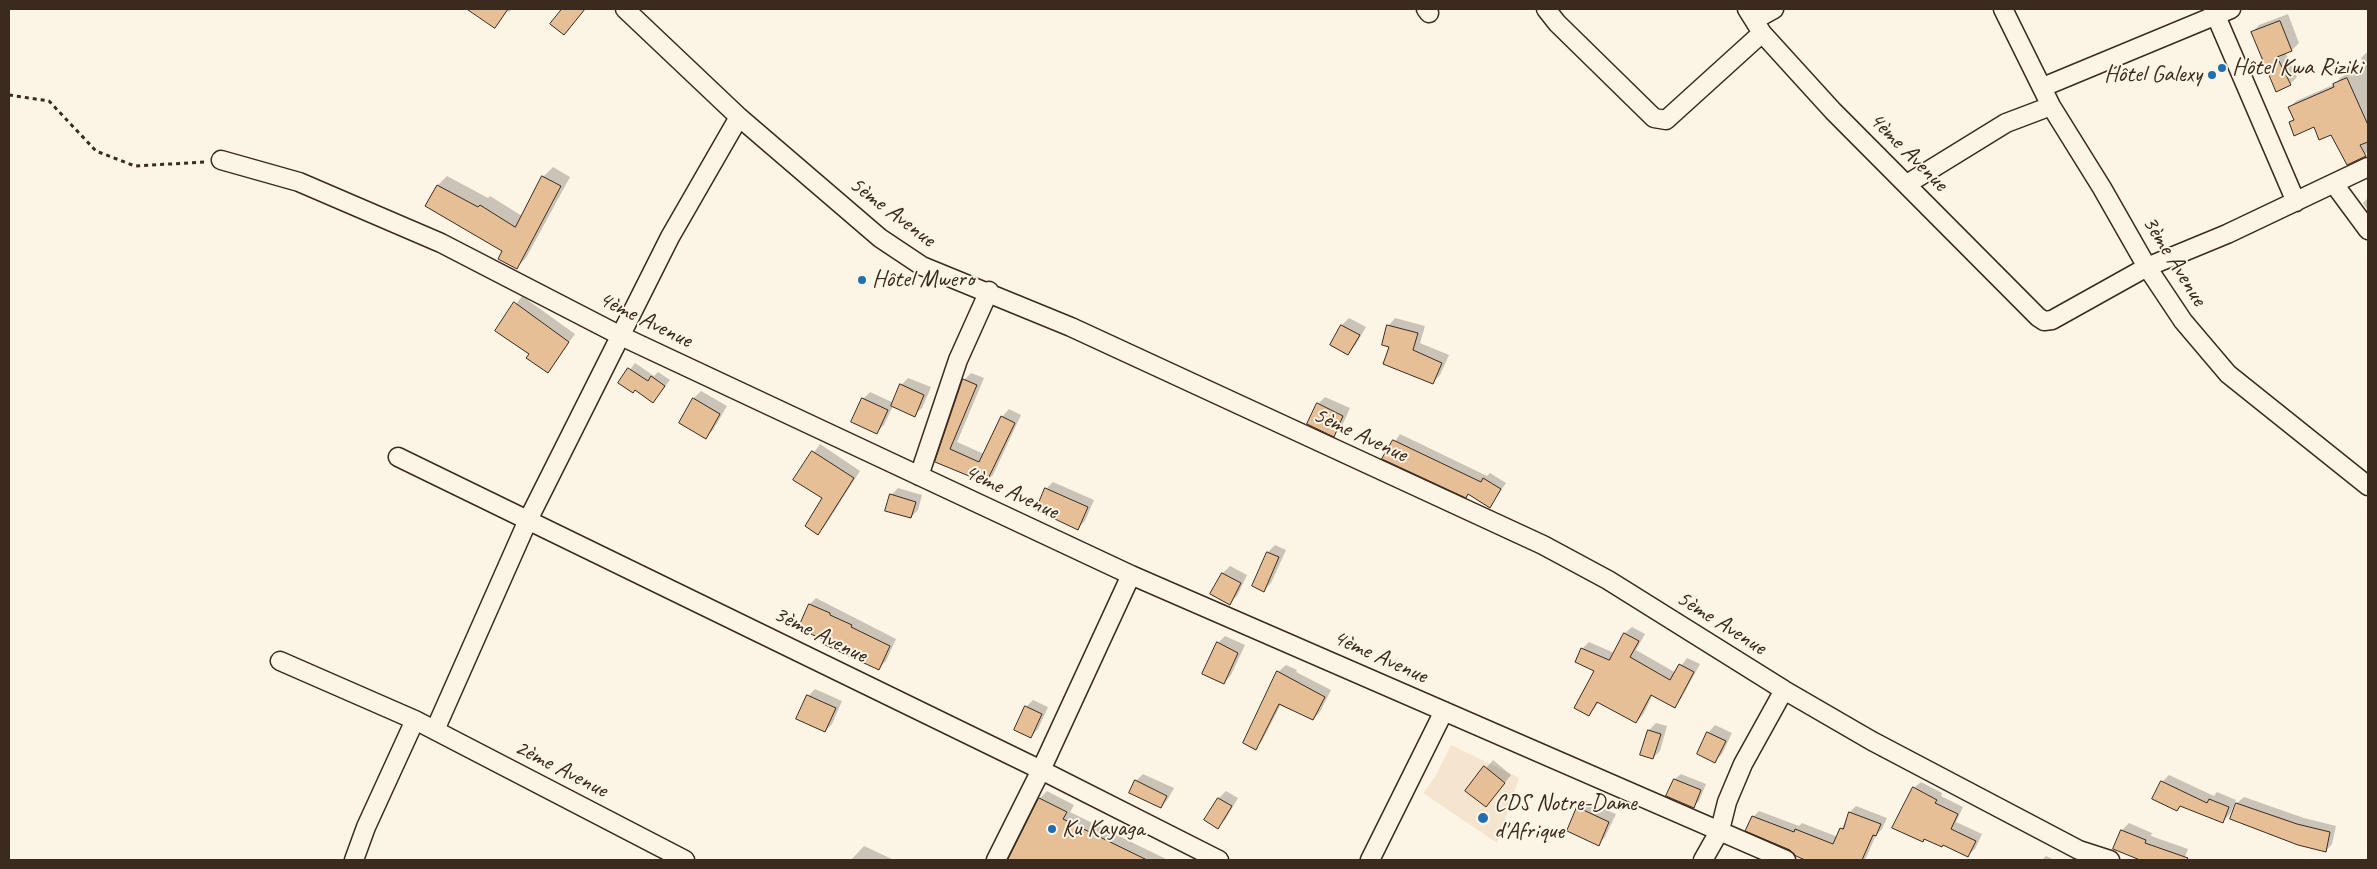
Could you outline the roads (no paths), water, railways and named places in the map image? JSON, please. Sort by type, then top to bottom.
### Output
[{"type":"street","name":"5ème Avenue","points":[[625,9],[739,117],[880,238],[922,266],[1071,326],[1542,545],[1608,580],[1784,690],[1872,742],[2078,850],[2110,860]]},
{"type":"street","points":[[1546,9],[1558,24],[1654,118],[1666,120],[1754,20],[1774,9]]},
{"type":"street","name":"3ème Avenue","points":[[2003,9],[2051,106],[2102,188],[2147,266],[2183,321],[2228,374],[2368,486]]},
{"type":"street","points":[[2043,87],[2220,11],[2296,202]]},
{"type":"street","name":"4ème Avenue","points":[[1754,20],[1834,111],[2038,317],[2044,320],[2052,320],[2147,266]]},
{"type":"street","points":[[1907,184],[2006,124],[2051,106]]},
{"type":"street","points":[[435,730],[528,520],[670,237],[739,117]]},
{"type":"street","name":"4ème Avenue","points":[[221,160],[299,182],[441,243],[621,336],[1131,575],[1786,860]]},
{"type":"street","points":[[2147,266],[2227,234],[2368,167]]},
{"type":"street","points":[[2334,184],[2368,230]]},
{"type":"street","points":[[919,476],[958,360],[989,292]]},
{"type":"street","name":"3ème Avenue","points":[[398,457],[1041,770],[1218,860]]},
{"type":"street","points":[[996,860],[1041,770],[1131,575]]},
{"type":"street","name":"2ème Avenue","points":[[280,661],[415,720],[685,860]]},
{"type":"street","points":[[1703,860],[1720,830],[1727,802],[1743,764],[1784,690]]},
{"type":"street","points":[[1370,860],[1444,711]]},
{"type":"street","points":[[354,860],[366,826],[415,720]]},
{"type":"place","name":"Hôtel Kwa Riziki","points":[[2222,68]]},
{"type":"place","name":"Hôtel Galexy","points":[[2212,75]]},
{"type":"place","name":"Hôtel Mwero","points":[[862,280]]},
{"type":"place","name":"CDS Notre-Dame d'Afrique","points":[[1483,818]]},
{"type":"place","name":"Ku Kayaga","points":[[1052,829]]}]
